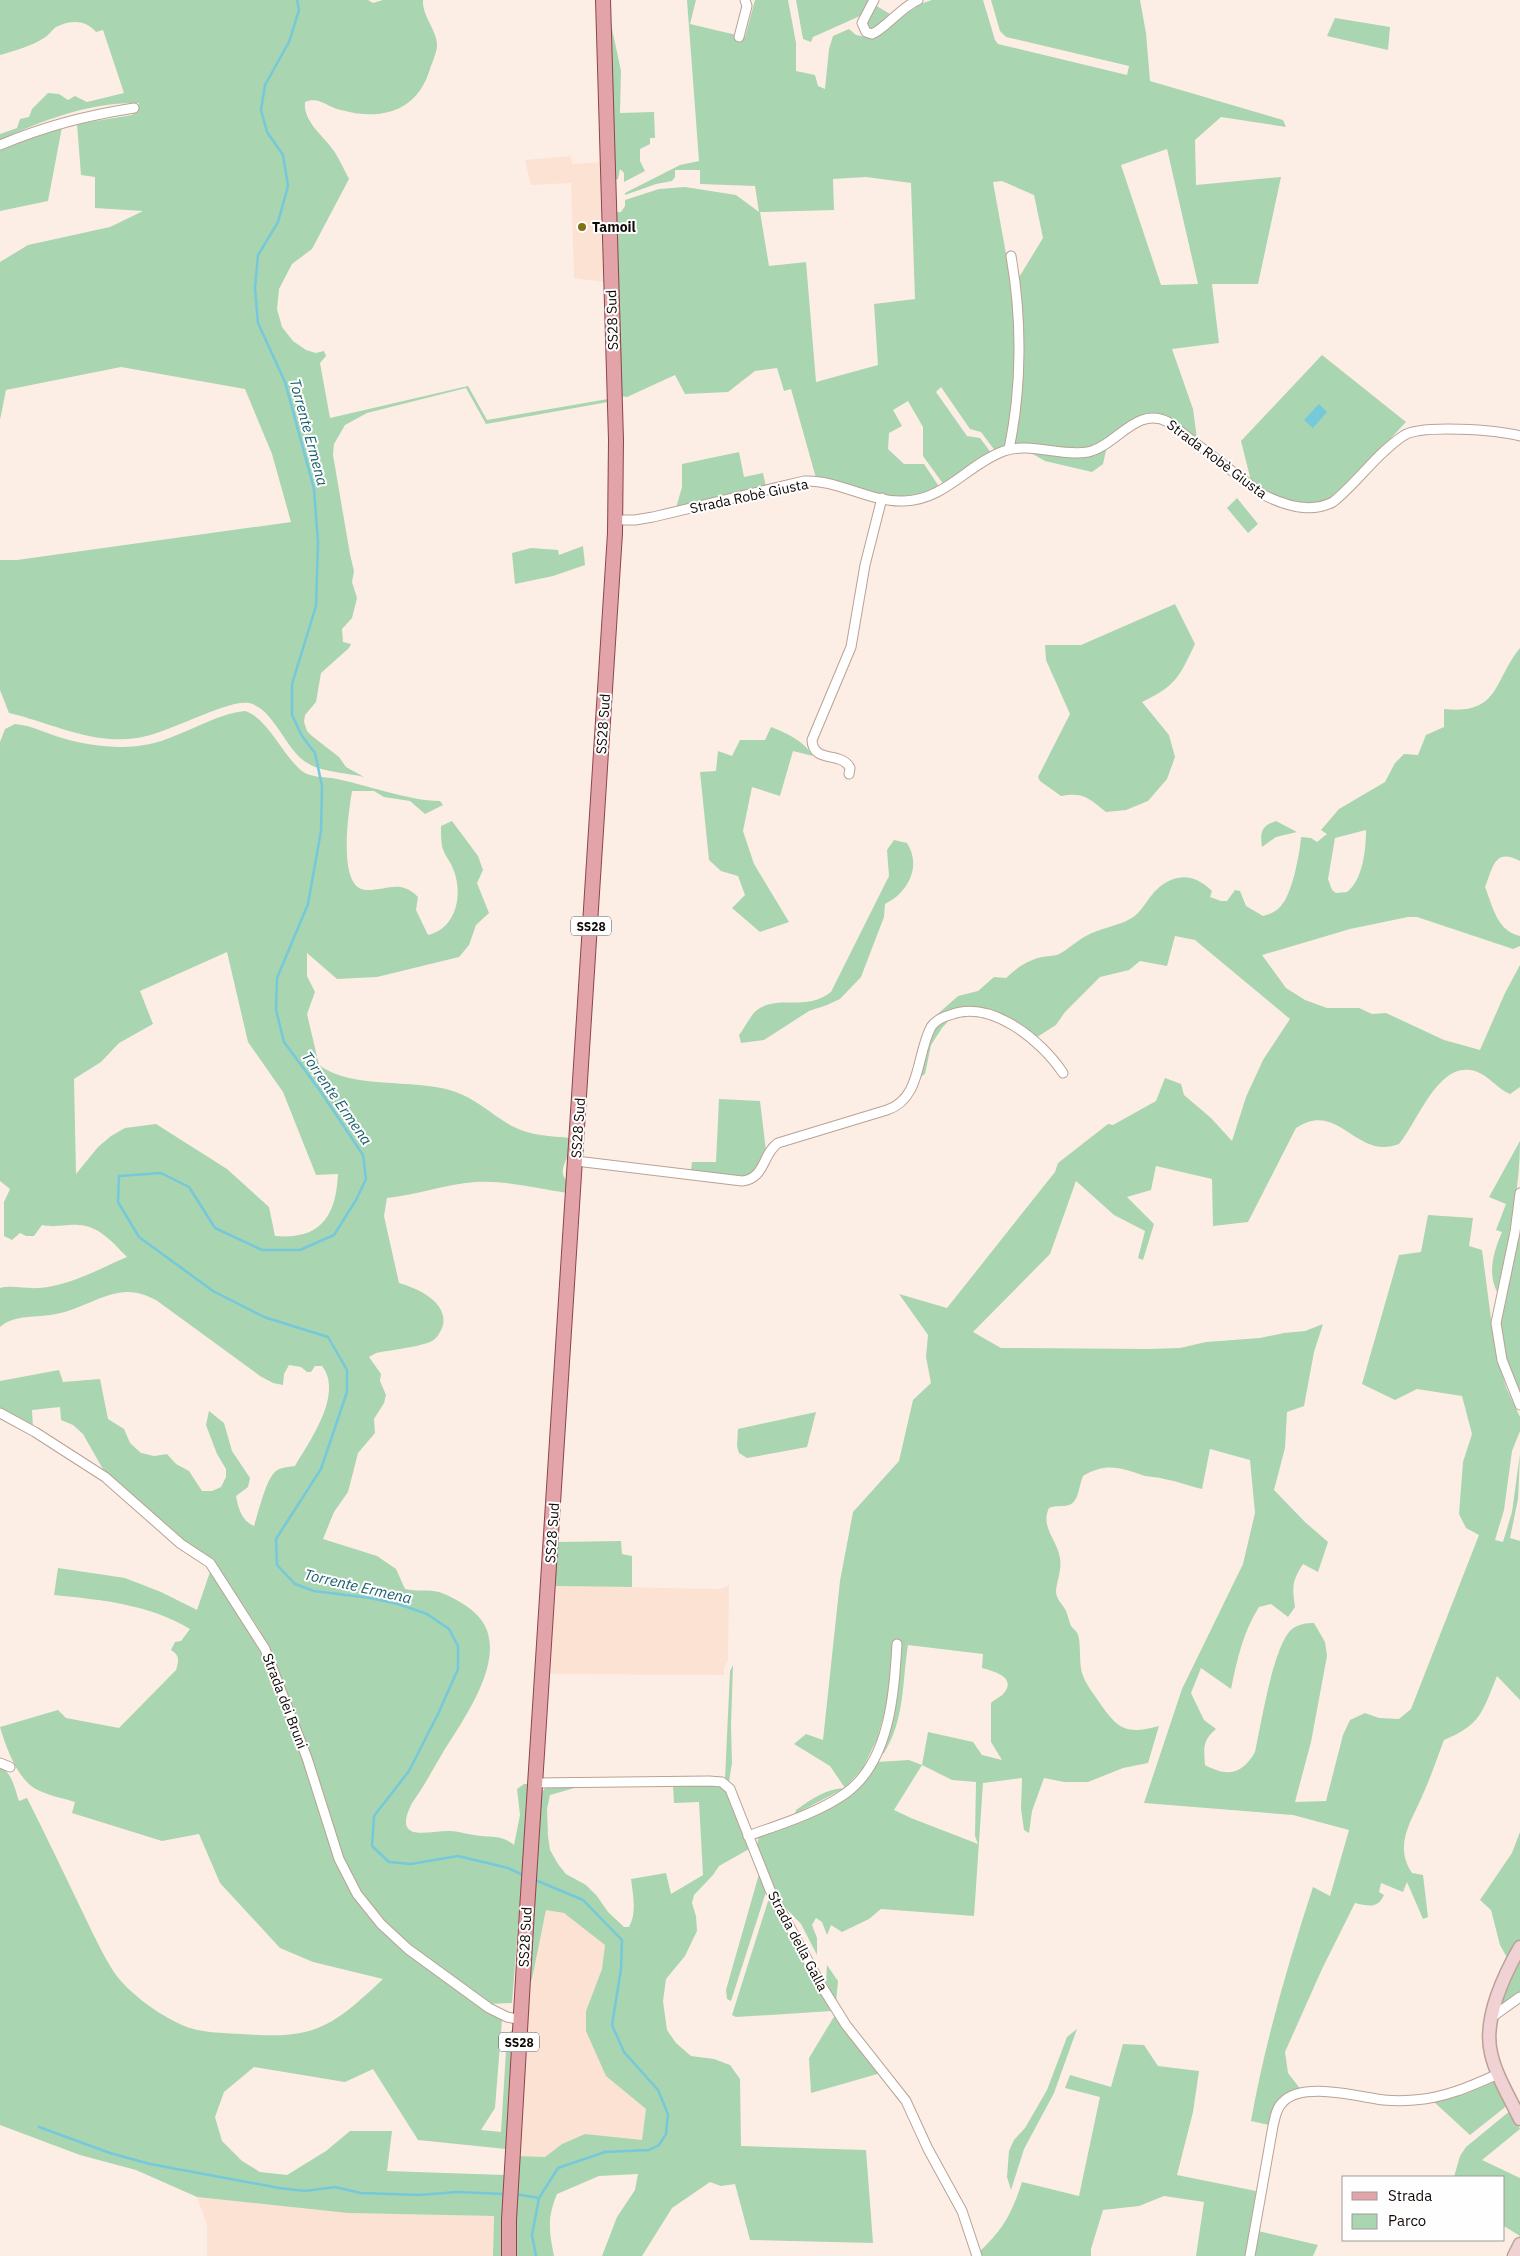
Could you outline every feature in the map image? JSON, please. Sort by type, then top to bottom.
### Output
[{"type":"main road","name":"SS28 Sud","points":[[509,2256],[509,2220],[526,1910],[576,1161],[616,520],[616,440],[603,0]]},
{"type":"street","points":[[739,37],[747,6],[745,0]]},
{"type":"street","points":[[874,0],[862,23],[866,32],[872,34],[918,0]]},
{"type":"street","points":[[0,145],[66,120],[134,108]]},
{"type":"street","points":[[1009,449],[1015,414],[1017,353],[1016,294],[1010,256]]},
{"type":"street","name":"Strada Robè Giusta","points":[[616,520],[635,520],[653,517],[804,481],[823,483],[901,501],[928,497],[998,453],[1009,449],[1089,452],[1140,420],[1148,417],[1158,417],[1172,424],[1262,494],[1286,504],[1310,507],[1328,504],[1335,500],[1407,433],[1426,430],[1482,430],[1520,436]]},
{"type":"street","points":[[849,774],[850,768],[846,763],[817,753],[813,748],[812,740],[851,647],[865,565],[882,498]]},
{"type":"street","points":[[576,1161],[742,1180],[750,1179],[761,1170],[771,1150],[778,1143],[887,1110],[902,1103],[912,1087],[931,1027],[938,1020],[959,1012],[981,1013],[1006,1022],[1042,1048],[1063,1073]]},
{"type":"street","points":[[1520,1193],[1496,1323],[1502,1360],[1520,1405]]},
{"type":"street","name":"Strada dei Bruni","points":[[0,1414],[35,1432],[105,1477],[181,1544],[210,1564],[266,1649],[307,1758],[339,1858],[357,1894],[381,1924],[401,1943],[488,2008],[507,2017],[521,2020]]},
{"type":"street","points":[[748,1836],[828,1803],[847,1792],[859,1781],[874,1758],[887,1724],[894,1686],[897,1644]]},
{"type":"street","points":[[0,1763],[10,1767]]},
{"type":"street","name":"Strada della Galla","points":[[535,1783],[720,1781],[726,1785],[731,1792],[778,1906],[837,2012],[906,2101],[932,2156],[962,2212],[977,2256]]},
{"type":"street","points":[[1520,1948],[1505,1975],[1492,2017],[1490,2049],[1498,2074],[1520,2119]]},
{"type":"street","points":[[1492,2017],[1520,1997]]},
{"type":"street","points":[[1250,2256],[1273,2126],[1278,2108],[1286,2099],[1324,2091],[1390,2101],[1428,2099],[1452,2093],[1498,2074]]},
{"type":"street","points":[[1514,2256],[1520,2244]]},
{"type":"shaded area","points":[[570,156],[573,164],[602,162],[604,282],[574,278],[571,183],[531,185],[525,160]]},
{"type":"shaded area","points":[[729,1585],[728,1660],[724,1668],[724,1675],[549,1674],[554,1586],[718,1589]]},
{"type":"shaded area","points":[[546,1910],[564,1912],[605,1945],[602,1969],[586,2011],[606,2076],[646,2109],[642,2141],[585,2134],[562,2144],[545,2157],[518,2156],[528,1986],[532,1979]]},
{"type":"shaded area","points":[[197,2197],[348,2213],[494,2216],[493,2256],[207,2256],[207,2225]]},
{"type":"green space","points":[[0,0],[368,0],[373,3],[383,0],[423,0],[425,12],[437,41],[437,47],[424,84],[407,104],[396,110],[370,114],[336,109],[315,100],[305,102],[307,116],[334,151],[349,179],[312,249],[292,264],[279,289],[277,309],[282,327],[293,341],[306,350],[316,353],[324,351],[326,356],[320,363],[330,418],[468,386],[487,420],[608,399],[608,402],[486,424],[466,388],[367,413],[345,425],[334,444],[333,455],[354,571],[352,582],[357,598],[352,618],[342,629],[343,642],[351,644],[321,673],[316,702],[305,715],[304,722],[307,731],[312,736],[339,757],[346,767],[364,777],[328,771],[309,764],[293,750],[266,713],[249,703],[226,706],[150,735],[120,739],[88,736],[9,713],[0,690],[0,560],[17,560],[291,522],[272,454],[245,389],[121,367],[6,390],[0,420],[0,262],[28,245],[110,227],[143,211],[95,208],[95,177],[81,175],[77,124],[132,115],[137,111],[139,103],[121,103],[85,109],[50,119],[0,140],[0,134],[17,128],[20,119],[29,117],[32,109],[48,93],[59,94],[68,100],[75,96],[87,102],[124,93],[103,30],[96,32],[82,23],[72,22],[61,25],[56,27],[46,37],[34,43],[0,55]]},
{"type":"green space","points":[[687,0],[696,0],[690,24],[745,37],[755,0],[788,0],[796,43],[796,71],[815,75],[818,86],[825,89],[829,49],[833,36],[849,29],[856,35],[871,38],[920,4],[932,0],[983,0],[995,40],[998,44],[1127,75],[1129,66],[1006,37],[1000,31],[991,0],[1140,0],[1146,33],[1150,81],[1283,120],[1286,127],[1221,117],[1195,140],[1196,185],[1281,177],[1258,284],[1212,284],[1219,343],[1172,349],[1193,409],[1197,439],[1171,420],[1157,414],[1150,414],[1142,415],[1091,447],[1075,449],[1012,445],[1014,398],[1007,446],[996,452],[981,432],[970,429],[941,387],[936,392],[967,436],[980,438],[992,454],[944,485],[923,456],[923,427],[908,401],[893,410],[902,426],[889,433],[888,449],[904,464],[924,464],[940,488],[922,496],[897,498],[816,478],[791,389],[784,391],[777,368],[755,371],[728,392],[685,394],[675,375],[627,397],[620,396],[616,212],[621,212],[625,206],[625,200],[659,189],[685,187],[736,195],[759,212],[755,186],[700,184],[700,170],[675,170],[675,177],[672,181],[656,184],[625,195],[625,193],[680,165],[699,161]],"holes":[[[1167,149],[1198,284],[1161,285],[1121,165]],[[866,177],[911,183],[915,299],[874,304],[878,365],[816,382],[806,262],[769,266],[760,212],[834,210],[833,179]],[[1002,181],[1034,195],[1043,238],[1018,279],[1014,390],[1014,298],[993,182]]]},
{"type":"green space","points":[[796,0],[869,0],[860,16],[813,37],[811,42],[803,39]]},
{"type":"green space","points":[[875,5],[890,14],[878,26],[869,29],[866,21]]},
{"type":"green space","points":[[1335,18],[1390,27],[1388,50],[1327,36]]},
{"type":"green space","points":[[611,24],[621,71],[620,113],[654,112],[655,138],[650,138],[650,144],[640,149],[640,161],[645,171],[624,182],[624,173],[620,169],[618,179],[615,180]]},
{"type":"green space","points":[[62,127],[48,201],[0,211],[0,150]]},
{"type":"green space","points":[[1322,355],[1406,422],[1334,496],[1320,503],[1299,503],[1278,497],[1251,481],[1241,441]]},
{"type":"green space","points":[[1107,446],[1103,464],[1092,472],[1045,461],[1031,453]]},
{"type":"green space","points":[[739,452],[744,477],[763,473],[766,487],[676,508],[682,487],[682,464]]},
{"type":"green space","points":[[1237,498],[1258,524],[1248,533],[1227,508]]},
{"type":"green space","points":[[583,546],[585,565],[553,576],[515,584],[512,553],[531,548],[558,550],[559,555]]},
{"type":"green space","points":[[1175,604],[1195,644],[1176,679],[1163,690],[1142,702],[1169,735],[1175,757],[1167,779],[1148,801],[1126,810],[1106,812],[1085,797],[1075,795],[1061,796],[1040,781],[1038,777],[1070,714],[1046,660],[1045,645],[1081,645]]},
{"type":"green space","points":[[1520,648],[1520,861],[1505,856],[1500,858],[1493,867],[1485,887],[1501,924],[1512,933],[1520,936],[1520,946],[1513,949],[1417,917],[1408,917],[1350,929],[1262,955],[1286,988],[1305,1000],[1327,1008],[1359,1008],[1372,1014],[1386,1013],[1444,1040],[1480,1050],[1505,993],[1520,965],[1520,1087],[1510,1094],[1475,1071],[1462,1070],[1450,1075],[1430,1095],[1399,1144],[1384,1147],[1371,1145],[1336,1125],[1324,1121],[1311,1121],[1296,1128],[1248,1222],[1213,1226],[1212,1179],[1156,1166],[1151,1190],[1127,1197],[1154,1224],[1143,1260],[1138,1258],[1145,1231],[1114,1215],[1076,1181],[1050,1254],[973,1332],[1001,1348],[1148,1349],[1180,1348],[1206,1342],[1260,1338],[1305,1331],[1323,1324],[1314,1352],[1304,1406],[1287,1412],[1285,1448],[1274,1490],[1305,1522],[1328,1542],[1318,1572],[1303,1564],[1294,1584],[1295,1607],[1288,1617],[1271,1604],[1259,1607],[1245,1636],[1231,1689],[1201,1668],[1191,1693],[1204,1720],[1216,1729],[1206,1741],[1205,1765],[1227,1772],[1239,1769],[1250,1760],[1255,1752],[1274,1668],[1285,1638],[1295,1627],[1314,1623],[1325,1642],[1327,1656],[1311,1742],[1295,1802],[1326,1801],[1343,1735],[1350,1720],[1365,1713],[1379,1718],[1399,1719],[1411,1709],[1479,1535],[1466,1528],[1459,1514],[1463,1462],[1472,1434],[1462,1396],[1417,1389],[1395,1400],[1362,1384],[1399,1255],[1421,1252],[1428,1215],[1473,1218],[1469,1246],[1482,1250],[1495,1349],[1506,1387],[1520,1417],[1520,1431],[1512,1451],[1504,1510],[1495,1540],[1503,1542],[1512,1512],[1520,1454],[1518,1499],[1510,1538],[1520,1541],[1520,1700],[1497,1676],[1479,1716],[1466,1728],[1444,1740],[1404,1842],[1404,1852],[1412,1873],[1423,1875],[1428,1917],[1423,1919],[1407,1882],[1403,1892],[1381,1883],[1379,1892],[1384,1895],[1379,1903],[1368,1905],[1355,1903],[1322,1969],[1285,2052],[1288,2073],[1302,2091],[1287,2095],[1279,2101],[1269,2125],[1251,2121],[1278,2003],[1313,1887],[1330,1896],[1349,1830],[1293,1815],[1144,1803],[1182,1689],[1243,1564],[1255,1513],[1250,1460],[1210,1449],[1202,1489],[1121,1469],[1099,1469],[1083,1476],[1077,1497],[1072,1503],[1067,1506],[1049,1508],[1047,1515],[1046,1521],[1060,1558],[1056,1594],[1066,1611],[1071,1626],[1078,1635],[1083,1677],[1099,1702],[1117,1724],[1123,1728],[1138,1730],[1159,1726],[1148,1763],[1123,1768],[1088,1782],[1064,1782],[1044,1778],[1032,1811],[1029,1833],[1024,1830],[1021,1809],[1022,1778],[983,1783],[974,1916],[881,1909],[869,1919],[842,1932],[831,1925],[827,1935],[822,1922],[816,1918],[812,1925],[817,1938],[817,1955],[801,1924],[781,1903],[757,1845],[759,1836],[850,1795],[865,1780],[876,1762],[909,1760],[922,1765],[928,1732],[973,1742],[982,1755],[1002,1760],[991,1742],[991,1703],[1004,1693],[1008,1683],[1006,1679],[997,1673],[982,1668],[983,1654],[908,1645],[902,1700],[896,1727],[884,1753],[881,1754],[898,1685],[901,1645],[892,1670],[888,1700],[877,1739],[863,1768],[845,1788],[830,1766],[794,1744],[806,1734],[823,1740],[840,1581],[853,1512],[899,1461],[913,1400],[931,1383],[926,1357],[928,1335],[899,1294],[947,1308],[1055,1172],[1058,1163],[1108,1124],[1113,1125],[1156,1101],[1165,1078],[1181,1084],[1184,1095],[1211,1118],[1232,1141],[1246,1097],[1263,1060],[1290,1019],[1195,940],[1175,936],[1167,966],[1140,961],[1129,970],[1100,977],[1065,1012],[1056,1025],[1034,1039],[993,1013],[932,1019],[958,996],[978,991],[994,977],[1006,978],[1027,963],[1042,957],[1057,955],[1091,933],[1130,919],[1140,911],[1157,889],[1177,878],[1183,877],[1198,881],[1212,891],[1210,897],[1221,901],[1227,901],[1235,890],[1240,891],[1246,906],[1263,916],[1274,912],[1284,901],[1292,884],[1301,837],[1311,838],[1317,842],[1327,834],[1321,830],[1339,809],[1385,782],[1395,763],[1404,754],[1418,755],[1426,735],[1444,727],[1444,709],[1476,707],[1486,701],[1493,693],[1511,660]],"holes":[[[1366,830],[1364,855],[1357,880],[1347,892],[1336,893],[1332,890],[1328,879],[1335,838]],[[922,1765],[952,1780],[976,1782],[975,1836],[978,1844],[894,1810]]]},
{"type":"green space","points":[[245,711],[261,721],[295,764],[308,774],[414,798],[440,801],[443,805],[425,814],[410,801],[384,797],[374,791],[352,791],[347,831],[348,864],[351,877],[357,887],[375,890],[400,887],[412,892],[418,897],[416,910],[428,935],[445,926],[455,910],[457,900],[457,881],[442,846],[441,826],[452,821],[478,856],[483,870],[477,883],[489,913],[476,925],[469,945],[459,957],[377,977],[337,979],[307,953],[307,976],[315,992],[307,1014],[319,1065],[333,1073],[348,1078],[437,1087],[453,1091],[469,1098],[505,1122],[526,1132],[571,1138],[571,1148],[563,1171],[568,1182],[568,1193],[510,1184],[475,1182],[387,1198],[384,1216],[399,1283],[431,1298],[442,1312],[444,1319],[439,1334],[430,1342],[376,1353],[369,1357],[381,1374],[380,1381],[386,1395],[384,1403],[374,1419],[375,1433],[358,1453],[348,1492],[334,1512],[323,1539],[377,1556],[396,1569],[405,1589],[435,1591],[465,1605],[478,1616],[487,1631],[490,1649],[481,1687],[461,1724],[412,1803],[406,1825],[410,1830],[416,1832],[456,1831],[505,1839],[514,1845],[520,1815],[517,1789],[524,1784],[529,1784],[512,2003],[488,2004],[401,1939],[361,1894],[342,1857],[272,1655],[259,1629],[216,1566],[189,1546],[104,1471],[83,1434],[73,1425],[61,1420],[60,1407],[32,1410],[33,1428],[0,1409],[0,1381],[59,1370],[63,1382],[100,1379],[108,1419],[124,1429],[130,1443],[141,1453],[154,1456],[167,1454],[176,1464],[189,1471],[202,1491],[212,1491],[221,1487],[226,1477],[226,1469],[217,1454],[206,1425],[209,1411],[224,1423],[232,1451],[250,1478],[248,1487],[236,1496],[239,1509],[246,1521],[254,1526],[272,1475],[285,1467],[295,1466],[322,1418],[327,1404],[328,1377],[322,1366],[315,1366],[311,1372],[307,1372],[301,1367],[289,1365],[284,1374],[283,1385],[273,1383],[260,1376],[156,1300],[138,1293],[127,1292],[109,1295],[65,1312],[19,1318],[0,1327],[0,1288],[50,1287],[84,1276],[127,1257],[106,1236],[86,1226],[42,1225],[34,1236],[26,1236],[20,1233],[12,1240],[4,1236],[4,1202],[10,1189],[0,1181],[0,742],[5,729],[15,724],[28,726],[62,738],[84,743],[117,747],[139,746],[162,741],[233,713]],"holes":[[[227,952],[248,1042],[283,1092],[316,1175],[338,1174],[334,1202],[323,1222],[315,1229],[304,1234],[275,1236],[269,1207],[227,1169],[156,1124],[125,1128],[111,1136],[98,1147],[76,1174],[74,1079],[101,1062],[119,1043],[153,1024],[140,991]]]},
{"type":"green space","points":[[771,727],[800,742],[813,756],[793,751],[780,796],[752,787],[743,831],[754,864],[789,922],[760,932],[732,908],[745,895],[738,876],[721,871],[709,860],[700,772],[716,771],[718,751],[732,756],[740,740],[765,740]]},
{"type":"green space","points":[[1276,821],[1297,832],[1276,837],[1262,847],[1261,837],[1264,827]]},
{"type":"green space","points":[[894,840],[907,843],[913,861],[913,870],[906,886],[885,904],[884,917],[861,977],[840,999],[809,1011],[764,1040],[741,1043],[739,1035],[753,1014],[765,1005],[812,1001],[822,998],[831,992],[889,876],[887,850]]},
{"type":"green space","points":[[952,1017],[931,1045],[925,1074],[917,1079],[927,1044],[937,1025]]},
{"type":"green space","points":[[719,1099],[760,1101],[766,1151],[754,1173],[743,1177],[691,1171],[692,1162],[716,1162]]},
{"type":"green space","points":[[1520,1141],[1516,1198],[1497,1292],[1492,1277],[1492,1269],[1496,1247],[1502,1232],[1496,1230],[1506,1204],[1489,1197]]},
{"type":"green space","points":[[1520,1227],[1520,1397],[1505,1358],[1500,1322]]},
{"type":"green space","points":[[816,1412],[807,1447],[747,1458],[739,1453],[737,1446],[738,1429]]},
{"type":"green space","points":[[621,1541],[622,1554],[632,1556],[632,1587],[554,1586],[557,1542]]},
{"type":"green space","points":[[58,1568],[125,1578],[161,1592],[197,1610],[211,1569],[261,1647],[309,1772],[337,1860],[380,1928],[396,1944],[502,2020],[495,2108],[481,2130],[501,2132],[507,2035],[512,2030],[506,2149],[418,2140],[373,2069],[345,2082],[254,2067],[224,2092],[215,2117],[222,2141],[242,2161],[260,2172],[287,2175],[326,2151],[350,2131],[392,2131],[387,2171],[505,2175],[502,2256],[493,2256],[494,2216],[348,2213],[197,2197],[136,2170],[80,2155],[0,2125],[0,1768],[10,1777],[19,1801],[27,1798],[105,1957],[116,1975],[134,1994],[165,2016],[196,2030],[288,2035],[321,2027],[335,2019],[350,2009],[383,1979],[313,1962],[280,1948],[220,1883],[199,1834],[162,1841],[72,1813],[75,1802],[34,1788],[22,1776],[9,1752],[0,1727],[58,1710],[66,1718],[119,1728],[176,1670],[178,1658],[171,1650],[175,1642],[181,1641],[190,1629],[158,1614],[124,1604],[54,1595]]},
{"type":"green space","points":[[733,1665],[732,1763],[729,1782],[725,1779],[730,1671]]},
{"type":"green space","points":[[585,1785],[550,1795],[547,1809],[550,1850],[566,1874],[586,1885],[597,1896],[608,1912],[624,1927],[629,1927],[633,1916],[634,1904],[631,1879],[666,1873],[671,1894],[703,1875],[699,1802],[674,1803],[673,1785],[720,1786],[726,1790],[749,1849],[719,1866],[694,1895],[692,1903],[696,1916],[697,1931],[685,1956],[666,1979],[663,2001],[667,2030],[676,2043],[691,2056],[714,2059],[730,2065],[740,2079],[741,2146],[866,2150],[873,2243],[750,2240],[735,2184],[721,2186],[710,2182],[672,2208],[642,2256],[602,2256],[617,2217],[635,2190],[638,2174],[599,2176],[557,2194],[550,2218],[554,2256],[514,2256],[518,2156],[545,2157],[562,2144],[585,2134],[642,2140],[646,2109],[606,2076],[586,2031],[586,2011],[602,1969],[605,1945],[564,1913],[546,1910],[532,1979],[528,1986],[541,1793],[546,1787]]},
{"type":"green space","points":[[845,1788],[795,1814],[796,1810],[813,1798],[825,1792]]},
{"type":"green space","points":[[1520,1832],[1520,1942],[1509,1961],[1500,1945],[1491,1910],[1480,1900],[1512,1853]]},
{"type":"green space","points":[[759,1874],[766,1892],[731,2001],[727,1999],[726,1990]]},
{"type":"green space","points":[[769,1898],[832,2011],[736,2017],[732,2015]]},
{"type":"green space","points":[[1520,1953],[1520,1993],[1497,2009]]},
{"type":"green space","points":[[827,1965],[838,1981],[836,2003],[826,1982]]},
{"type":"green space","points":[[835,2015],[881,2073],[811,2093],[809,2058]]},
{"type":"green space","points":[[1077,2029],[1054,2093],[1024,2149],[1011,2190],[1007,2177],[1009,2151],[1014,2140],[1025,2128],[1047,2090],[1067,2037]]},
{"type":"green space","points":[[1123,2044],[1144,2045],[1158,2066],[1199,2071],[1193,2112],[1177,2175],[1256,2191],[1246,2256],[1196,2256],[1204,2202],[1164,2196],[1139,2206],[1103,2210],[1091,2249],[1091,2256],[980,2256],[979,2252],[1006,2220],[1022,2182],[1079,2196],[1100,2097],[1065,2088],[1070,2075],[1111,2087]]},
{"type":"green space","points":[[1496,2079],[1509,2104],[1470,2135],[1433,2101]]},
{"type":"green space","points":[[1511,2110],[1520,2129],[1482,2160],[1520,2178],[1520,2236],[1505,2227],[1505,2176],[1454,2176],[1460,2156],[1466,2147]]},
{"type":"green space","points":[[1258,2231],[1318,2245],[1313,2256],[1253,2256]]},
{"type":"water","points":[[1319,404],[1327,412],[1313,428],[1304,420]]},
{"type":"waterway","name":"Torrente Ermena","points":[[297,0],[299,10],[289,42],[265,85],[261,110],[267,132],[283,155],[288,186],[278,222],[258,255],[255,288],[258,323],[285,382],[314,489],[318,543],[316,606],[292,684],[292,715],[302,736],[315,753],[322,786],[321,831],[308,904],[277,978],[276,1010],[284,1042],[321,1092],[363,1155],[366,1179],[356,1200],[334,1235],[300,1250],[262,1250],[215,1228],[189,1187],[161,1173],[119,1176],[118,1202],[139,1237],[213,1291],[264,1317],[328,1337],[347,1370],[347,1392],[321,1469],[276,1539],[277,1565],[295,1584],[314,1591],[370,1598],[398,1604],[427,1614],[449,1629],[458,1646],[458,1669],[438,1714],[409,1771],[374,1816],[372,1846],[389,1862],[411,1864],[458,1856],[508,1868],[523,1875]]},
{"type":"waterway","name":"Torrente Ermena","points":[[533,1879],[583,1900],[622,1940],[621,1969],[612,2025],[624,2052],[658,2090],[668,2114],[666,2134],[659,2145],[649,2150],[605,2152],[558,2168],[539,2198],[532,2235],[536,2256]]},
{"type":"waterway","points":[[39,2127],[110,2153],[150,2164],[279,2188],[305,2191],[335,2187],[361,2193],[419,2195],[457,2192],[505,2194]]},
{"type":"waterway","points":[[515,2194],[539,2198]]},
{"type":"place","name":"Tamoil","points":[[582,227]]}]
